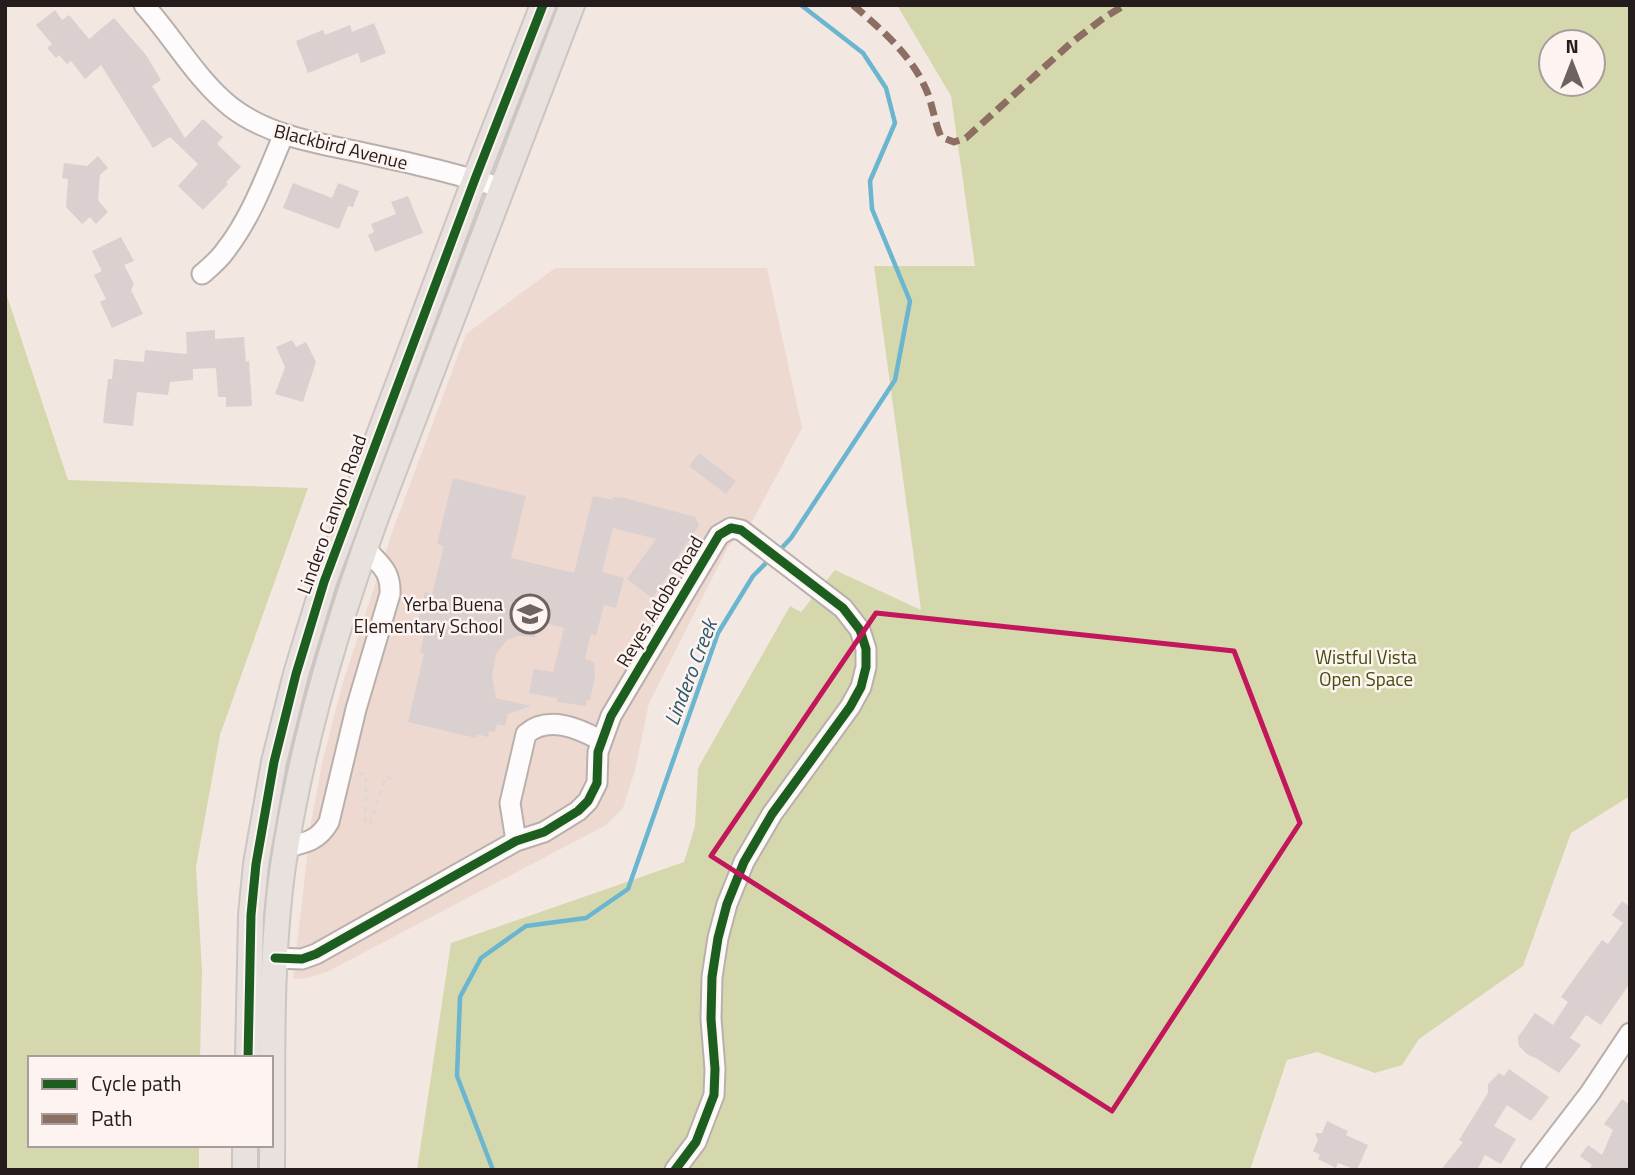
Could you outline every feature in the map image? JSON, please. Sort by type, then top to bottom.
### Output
[{"type":"main road","name":"Lindero Canyon Road","points":[[248,1056],[251,915],[257,864],[274,762],[296,674],[324,582],[542,5]]},
{"type":"main road","points":[[273,1069],[275,958],[287,847],[300,768],[322,681],[349,590],[572,5]]},
{"type":"main road","points":[[245,1147],[245,1170]]},
{"type":"main road","points":[[272,1147],[272,1170]]},
{"type":"street","name":"Blackbird Avenue","points":[[144,5],[194,69],[222,99],[249,118],[284,134],[503,188]]},
{"type":"street","points":[[202,274],[225,252],[239,231],[284,134]]},
{"type":"street","name":"Reyes Adobe Road","points":[[275,958],[302,959],[316,954],[516,841],[544,832],[578,811],[597,783],[600,740],[611,716],[719,535],[731,528],[741,530],[843,608],[860,630],[866,649],[866,667],[861,687],[850,706],[772,814],[744,862],[727,904],[712,977],[714,1095],[696,1142],[675,1170]]},
{"type":"street","points":[[287,847],[320,836],[329,822],[356,709],[390,594],[387,572],[365,548]]},
{"type":"street","points":[[516,841],[510,803],[526,734],[542,724],[549,724],[580,729],[600,740]]},
{"type":"street","points":[[1531,1170],[1590,1093],[1630,1033]]},
{"type":"path","points":[[358,773],[366,774],[365,822],[370,823],[386,777],[393,779]]},
{"type":"highlighted area","points":[[876,613],[1234,651],[1300,823],[1112,1111],[711,856]]},
{"type":"shaded area","name":"Yerba Buena Elementary School","points":[[555,268],[767,268],[802,428],[753,520],[728,547],[649,703],[635,770],[623,808],[606,825],[327,972],[293,979],[311,823],[323,759],[343,682],[393,530],[466,334]]},
{"type":"green space","name":"Wistful Vista Open Space","points":[[897,5],[1630,5],[1630,796],[1571,833],[1523,966],[1419,1039],[1402,1065],[1375,1073],[1317,1052],[1287,1060],[1250,1170],[417,1170],[451,943],[684,862],[695,826],[698,768],[790,606],[801,612],[835,570],[921,610],[874,266],[975,266],[951,96]]},
{"type":"green space","points":[[5,290],[68,480],[308,488],[220,735],[196,867],[202,970],[200,1056],[28,1056],[28,1147],[199,1147],[199,1170],[5,1170]]},
{"type":"building","points":[[55,10],[62,20],[69,15],[89,39],[114,18],[146,55],[161,80],[152,86],[185,138],[203,119],[223,137],[217,144],[241,167],[203,210],[178,186],[198,164],[170,137],[153,148],[101,65],[85,79],[71,61],[67,64],[59,55],[56,58],[47,48],[52,44],[36,25]]},
{"type":"building","points":[[374,23],[386,53],[361,63],[358,53],[308,73],[296,41],[323,30],[325,35],[350,25],[352,32]]},
{"type":"building","points":[[98,156],[108,168],[100,175],[98,200],[108,212],[96,224],[90,217],[82,224],[66,207],[68,179],[62,178],[64,163],[87,166]]},
{"type":"building","points":[[293,183],[332,198],[338,183],[359,191],[353,207],[348,206],[339,229],[283,208]]},
{"type":"building","points":[[408,196],[423,233],[375,252],[368,235],[374,232],[371,224],[396,214],[391,202]]},
{"type":"building","points":[[121,237],[134,261],[124,265],[134,284],[131,290],[143,314],[112,328],[100,302],[106,299],[94,275],[102,271],[92,251]]},
{"type":"building","points":[[215,330],[215,339],[244,337],[246,362],[249,361],[252,406],[226,407],[226,397],[218,397],[216,368],[193,369],[193,380],[170,382],[168,395],[137,392],[133,426],[103,423],[108,379],[112,379],[114,359],[144,362],[145,350],[187,354],[186,332]]},
{"type":"building","points":[[292,340],[296,347],[306,342],[316,362],[303,402],[275,394],[285,367],[276,347]]},
{"type":"building","points":[[699,453],[736,481],[726,494],[689,466]]},
{"type":"building","points":[[453,478],[526,496],[511,558],[574,573],[593,496],[613,500],[613,497],[625,498],[695,517],[699,525],[652,598],[627,579],[656,539],[613,528],[602,572],[624,578],[616,608],[604,605],[596,636],[591,634],[585,659],[594,662],[595,677],[586,706],[557,702],[557,698],[529,693],[534,669],[553,672],[564,628],[524,617],[536,637],[518,636],[507,640],[496,654],[492,676],[496,698],[531,706],[508,714],[505,726],[497,724],[495,732],[489,731],[488,737],[477,734],[476,738],[408,722],[424,654],[420,653],[424,636],[415,634],[425,592],[432,594],[444,546],[437,544]]},
{"type":"building","points":[[1622,901],[1630,907],[1630,983],[1601,1025],[1586,1015],[1570,1038],[1581,1045],[1559,1073],[1528,1055],[1519,1046],[1518,1037],[1535,1013],[1553,1025],[1568,1002],[1561,997],[1602,940],[1608,944],[1623,923],[1612,915]]},
{"type":"building","points":[[1509,1069],[1549,1097],[1531,1121],[1507,1105],[1494,1126],[1516,1139],[1501,1164],[1485,1155],[1477,1170],[1441,1170],[1463,1142],[1459,1140],[1488,1093],[1488,1084],[1499,1073],[1504,1076]]},
{"type":"building","points":[[1622,1099],[1630,1105],[1630,1170],[1589,1170],[1592,1165],[1580,1156],[1588,1145],[1602,1155],[1613,1130],[1604,1124]]},
{"type":"building","points":[[1327,1121],[1348,1131],[1346,1135],[1368,1145],[1357,1170],[1338,1163],[1336,1168],[1318,1159],[1320,1155],[1313,1151],[1318,1140],[1315,1133],[1322,1133]]},
{"type":"waterway","name":"Lindero Creek","points":[[778,552],[791,538],[895,380],[910,301],[872,209],[870,181],[895,123],[886,88],[863,53],[801,5]]},
{"type":"waterway","name":"Lindero Creek","points":[[493,1170],[457,1076],[460,997],[481,958],[526,926],[586,918],[628,889],[718,633],[753,576],[771,558]]},
{"type":"marked path","points":[[853,5],[906,56],[922,80],[941,137],[954,142],[966,138],[1071,43],[1125,5]]},
{"type":"cycle path","points":[[248,1056],[251,915],[256,864],[274,762],[296,674],[324,582],[543,5]]},
{"type":"cycle path","points":[[275,958],[302,959],[316,954],[516,841],[544,832],[578,811],[588,801],[597,783],[598,752],[611,716],[719,535],[731,528],[741,530],[843,608],[860,630],[866,649],[866,667],[861,687],[850,707],[772,814],[744,862],[727,904],[712,977],[714,1095],[696,1142],[675,1170]]},
{"type":"place","name":"Yerba Buena Elementary School","points":[[530,614]]}]
